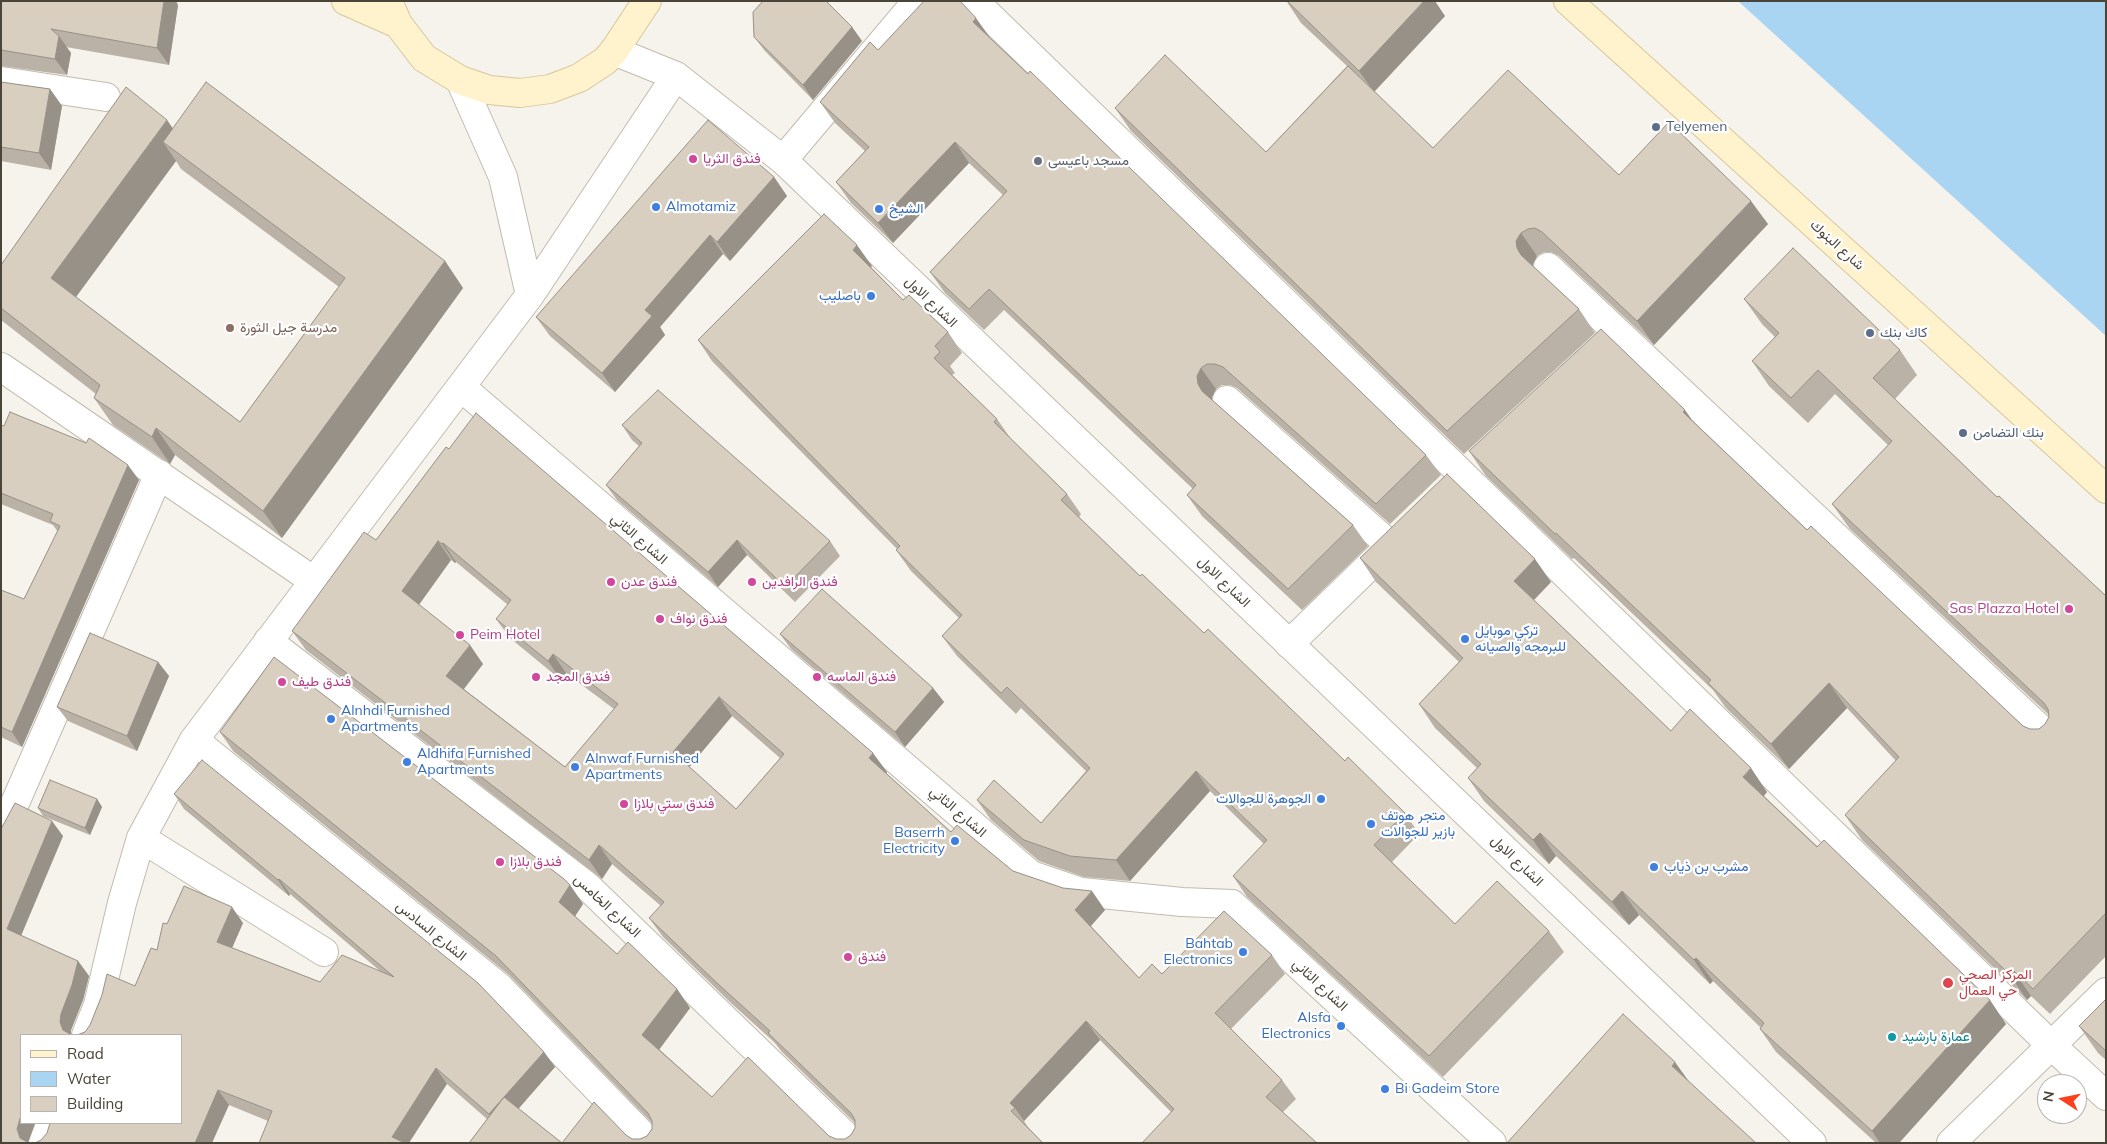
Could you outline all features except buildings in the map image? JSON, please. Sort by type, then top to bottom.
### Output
[{"type":"main road","points":[[346,1],[393,13],[424,58],[460,80],[489,90],[520,93],[550,89],[579,78],[604,61],[614,51],[647,1]]},
{"type":"main road","name":"شارع البنوك","points":[[1568,1],[2106,489]]},
{"type":"street","points":[[783,160],[916,1]]},
{"type":"street","points":[[974,1],[1471,468],[2051,1045],[2106,1096]]},
{"type":"street","name":"الشارع الاول","points":[[614,51],[676,76],[783,160],[1812,1143]]},
{"type":"street","points":[[86,1034],[98,1005],[122,903],[141,838],[194,740],[530,295],[676,76]]},
{"type":"street","points":[[460,80],[503,177],[530,295]]},
{"type":"street","points":[[1,81],[106,97]]},
{"type":"street","points":[[1548,267],[1611,340],[2051,739]]},
{"type":"street","points":[[1,367],[314,581]]},
{"type":"street","name":"الشارع الثاني","points":[[461,387],[1031,875],[1081,892],[1182,902],[1232,904],[1480,1139]]},
{"type":"street","points":[[1227,400],[1391,546]]},
{"type":"street","points":[[1444,494],[1471,468]]},
{"type":"street","points":[[1,835],[159,474]]},
{"type":"street","points":[[1289,644],[1411,526]]},
{"type":"street","name":"الشارع الخامس","points":[[268,641],[587,886],[853,1143]]},
{"type":"street","name":"الشارع السادس","points":[[194,740],[499,987],[650,1143]]},
{"type":"street","points":[[141,838],[324,952]]},
{"type":"street","points":[[1951,1143],[2106,992]]},
{"type":"street","points":[[43,1143],[51,1124]]},
{"type":"water","points":[[1738,1],[2106,1],[2106,336]]},
{"type":"place","name":"Telyemen","points":[[1656,127]]},
{"type":"place","name":"فندق الثريا","points":[[693,159]]},
{"type":"place","name":"مسجد باعيسى","points":[[1038,161]]},
{"type":"place","name":"Almotamiz","points":[[656,207]]},
{"type":"place","name":"الشيخ","points":[[879,209]]},
{"type":"place","name":"باصليب","points":[[871,296]]},
{"type":"place","name":"مدرسة جيل الثورة","points":[[230,328]]},
{"type":"place","name":"كاك بنك","points":[[1870,333]]},
{"type":"place","name":"بنك التضامن","points":[[1963,433]]},
{"type":"place","name":"فندق عدن","points":[[611,582]]},
{"type":"place","name":"فندق الرافدين","points":[[752,582]]},
{"type":"place","name":"Sas Plazza Hotel","points":[[2069,609]]},
{"type":"place","name":"فندق نواف","points":[[660,619]]},
{"type":"place","name":"Peim Hotel","points":[[460,635]]},
{"type":"place","name":"تركي موبايل للبرمجه والصيانه","points":[[1465,639]]},
{"type":"place","name":"فندق المجد","points":[[536,677]]},
{"type":"place","name":"فندق الماسه","points":[[817,677]]},
{"type":"place","name":"فندق طيف","points":[[282,682]]},
{"type":"place","name":"Alnhdi Furnished Apartments","points":[[331,719]]},
{"type":"place","name":"Aldhifa Furnished Apartments","points":[[407,762]]},
{"type":"place","name":"Alnwaf Furnished Apartments","points":[[575,767]]},
{"type":"place","name":"الجوهرة للجوالات","points":[[1321,799]]},
{"type":"place","name":"فندق ستي بلازا","points":[[624,804]]},
{"type":"place","name":"متجر هوتف بازير للجوالات","points":[[1371,824]]},
{"type":"place","name":"Baserrh Electricity","points":[[955,841]]},
{"type":"place","name":"فندق بلازا","points":[[500,862]]},
{"type":"place","name":"مشرب بن ذياب","points":[[1654,867]]},
{"type":"place","name":"Bahtab Electronics","points":[[1243,952]]},
{"type":"place","name":"فندق","points":[[848,957]]},
{"type":"place","name":"المركز الصحي حي العمال","points":[[1948,983]]},
{"type":"place","name":"Alsfa Electronics","points":[[1341,1026]]},
{"type":"place","name":"عمارة بارشيد","points":[[1892,1037]]},
{"type":"place","name":"Bi Gadeim Store","points":[[1385,1089]]}]
